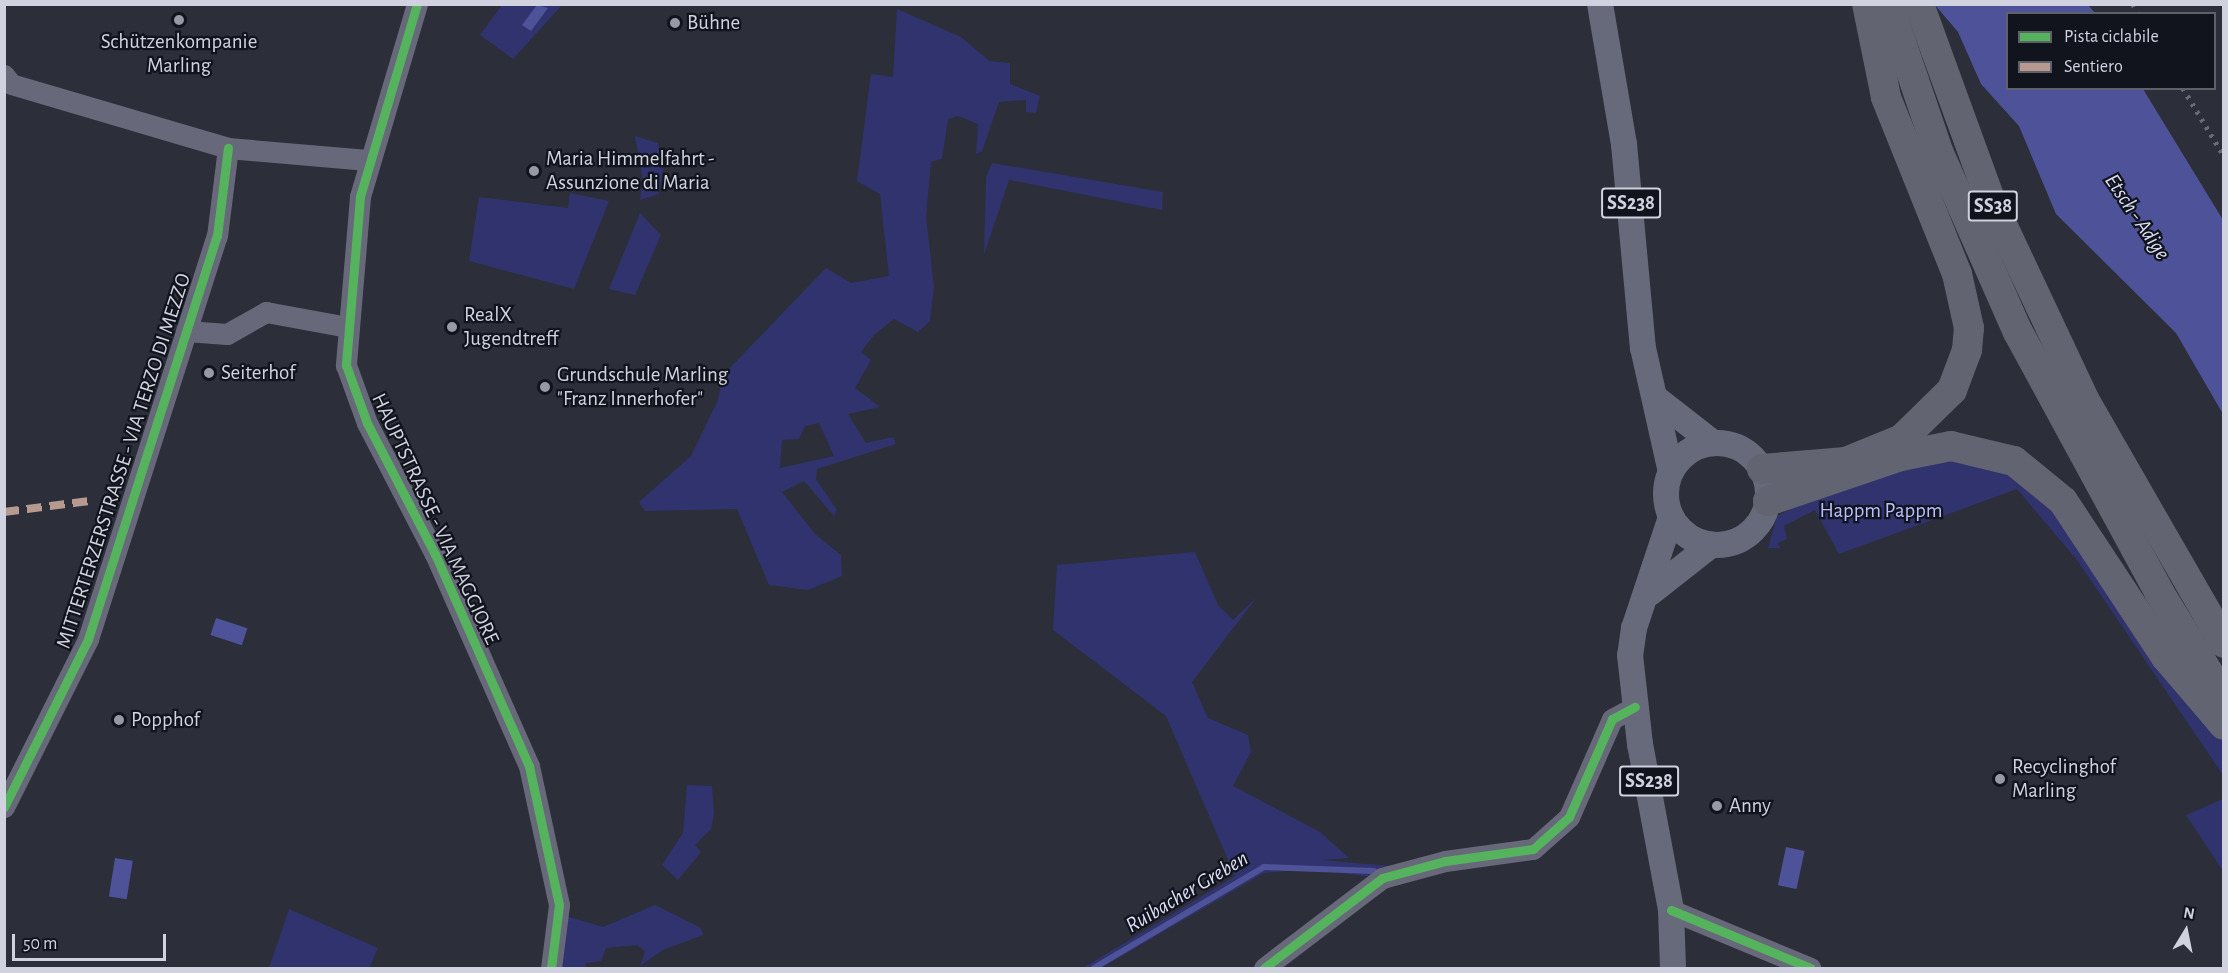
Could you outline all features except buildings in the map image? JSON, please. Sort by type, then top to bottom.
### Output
[{"type":"highway","points":[[1762,469],[1812,468],[1874,453],[1922,424],[1962,370],[1969,328],[1957,274],[1886,97],[1867,4]]},
{"type":"highway","name":"SS38","points":[[1888,4],[1938,151],[2018,332],[2159,592],[2223,698]]},
{"type":"highway","name":"SS38","points":[[1919,4],[1990,199],[2085,401],[2223,643]]},
{"type":"highway","points":[[1768,501],[1901,456],[1952,446],[2014,461],[2063,501],[2166,657],[2223,725]]},
{"type":"main road","name":"SS238","points":[[1600,4],[1625,156],[1643,348],[1658,400],[1671,472],[1666,495],[1671,517],[1630,655],[1635,707],[1671,910],[1673,969]]},
{"type":"main road","points":[[1647,596],[1711,545],[1743,538],[1760,522],[1768,501],[1762,469],[1743,450],[1713,443],[1658,400]]},
{"type":"main road","points":[[1671,472],[1688,452],[1713,443]]},
{"type":"main road","points":[[1671,517],[1694,540],[1711,545]]},
{"type":"street","name":"HAUPTSTRASSE - VIA MAGGIORE","points":[[417,4],[367,160],[348,327],[346,365],[367,423],[435,555],[529,766],[559,905],[551,969]]},
{"type":"street","points":[[4,75],[11,84],[228,148],[367,160]]},
{"type":"street","name":"MITTERTERZERSTRASSE - VIA TERZO DI MEZZO","points":[[4,807],[88,639],[218,236],[228,148]]},
{"type":"street","points":[[186,331],[227,334],[266,312],[348,327]]},
{"type":"street","points":[[1264,969],[1382,879],[1445,861],[1510,854],[1533,849],[1569,817],[1612,718],[1635,707]]},
{"type":"street","points":[[1671,910],[1810,969]]},
{"type":"green space","points":[[502,5],[562,5],[513,59],[480,35]]},
{"type":"green space","points":[[897,9],[961,37],[989,61],[1010,63],[1010,84],[1040,96],[1036,113],[1026,112],[1026,100],[999,102],[982,151],[976,154],[978,124],[958,116],[948,119],[942,159],[931,162],[926,216],[934,287],[930,321],[918,332],[894,319],[874,335],[861,352],[871,360],[855,388],[880,407],[848,414],[866,443],[893,437],[896,444],[817,469],[816,479],[837,510],[834,516],[804,481],[782,492],[815,534],[841,555],[842,576],[808,590],[769,585],[737,509],[645,511],[639,502],[691,456],[718,400],[723,375],[826,268],[851,283],[889,276],[880,194],[857,181],[871,74],[893,77]],"holes":[[[819,423],[834,456],[780,468],[782,440],[799,439],[805,426]]]},
{"type":"green space","points":[[635,136],[658,143],[663,171],[659,194],[640,200],[643,180]]},
{"type":"green space","points":[[992,163],[1163,192],[1162,210],[1009,180],[984,255],[986,177]]},
{"type":"green space","points":[[570,193],[609,201],[574,289],[469,261],[479,197],[568,208]]},
{"type":"green space","points":[[640,213],[661,235],[635,295],[609,289]]},
{"type":"green space","name":"Happm Pappm","points":[[1890,460],[2014,461],[2223,725],[2223,775],[2077,560],[2017,489],[1839,554],[1815,510],[1784,526],[1787,539],[1778,543],[1780,548],[1768,548],[1777,516]]},
{"type":"green space","points":[[1195,552],[1218,605],[1233,620],[1257,597],[1192,682],[1208,718],[1248,735],[1251,752],[1233,786],[1320,832],[1349,858],[1322,860],[1413,868],[1382,878],[1309,869],[1264,873],[1101,968],[1083,968],[1235,876],[1166,716],[1053,630],[1057,565]]},
{"type":"green space","points":[[687,785],[712,786],[714,814],[711,829],[695,845],[701,852],[678,880],[662,865],[683,833]]},
{"type":"green space","points":[[2223,799],[2223,871],[2186,815]]},
{"type":"green space","points":[[655,905],[701,928],[703,935],[663,950],[640,966],[645,951],[637,945],[606,948],[601,961],[586,963],[585,968],[551,966],[559,914],[603,927]]},
{"type":"green space","points":[[289,909],[378,948],[369,968],[269,968]]},
{"type":"water","points":[[537,5],[548,8],[531,31],[522,25]]},
{"type":"water","name":"Etsch - Adige","points":[[1935,5],[2088,5],[2094,12],[2006,12],[2006,90],[2144,90],[2223,220],[2223,414],[2176,333],[2056,214],[2019,126],[1981,84],[1958,32]]},
{"type":"water","points":[[216,618],[247,628],[242,645],[210,635]]},
{"type":"water","points":[[1786,847],[1805,851],[1796,889],[1778,885]]},
{"type":"water","points":[[115,858],[133,861],[127,899],[109,897]]},
{"type":"waterway","name":"Ruibacher Greben","points":[[1094,968],[1264,867],[1374,871]]},
{"type":"railway","points":[[2133,4],[2137,12]]},
{"type":"railway","points":[[2184,90],[2224,156]]},
{"type":"marked path","points":[[4,512],[89,501]]},
{"type":"cycle path","points":[[417,4],[360,197],[346,365],[367,423],[435,554],[529,766],[559,905],[551,968]]},
{"type":"cycle path","points":[[4,807],[88,639],[217,236],[228,148]]},
{"type":"cycle path","points":[[1264,968],[1382,878],[1445,861],[1533,849],[1569,817],[1612,719],[1635,707]]},
{"type":"cycle path","points":[[1671,910],[1810,968]]},
{"type":"place","name":"Schützenkompanie Marling","points":[[179,20]]},
{"type":"place","name":"Bühne","points":[[675,23]]},
{"type":"place","name":"Maria Himmelfahrt - Assunzione di Maria","points":[[534,171]]},
{"type":"place","name":"RealX Jugendtreff","points":[[452,327]]},
{"type":"place","name":"Seiterhof","points":[[209,373]]},
{"type":"place","name":"Grundschule Marling \"Franz Innerhofer\"","points":[[545,387]]},
{"type":"place","name":"Popphof","points":[[119,720]]},
{"type":"place","name":"Recyclinghof Marling","points":[[2000,779]]},
{"type":"place","name":"Anny","points":[[1717,806]]}]
